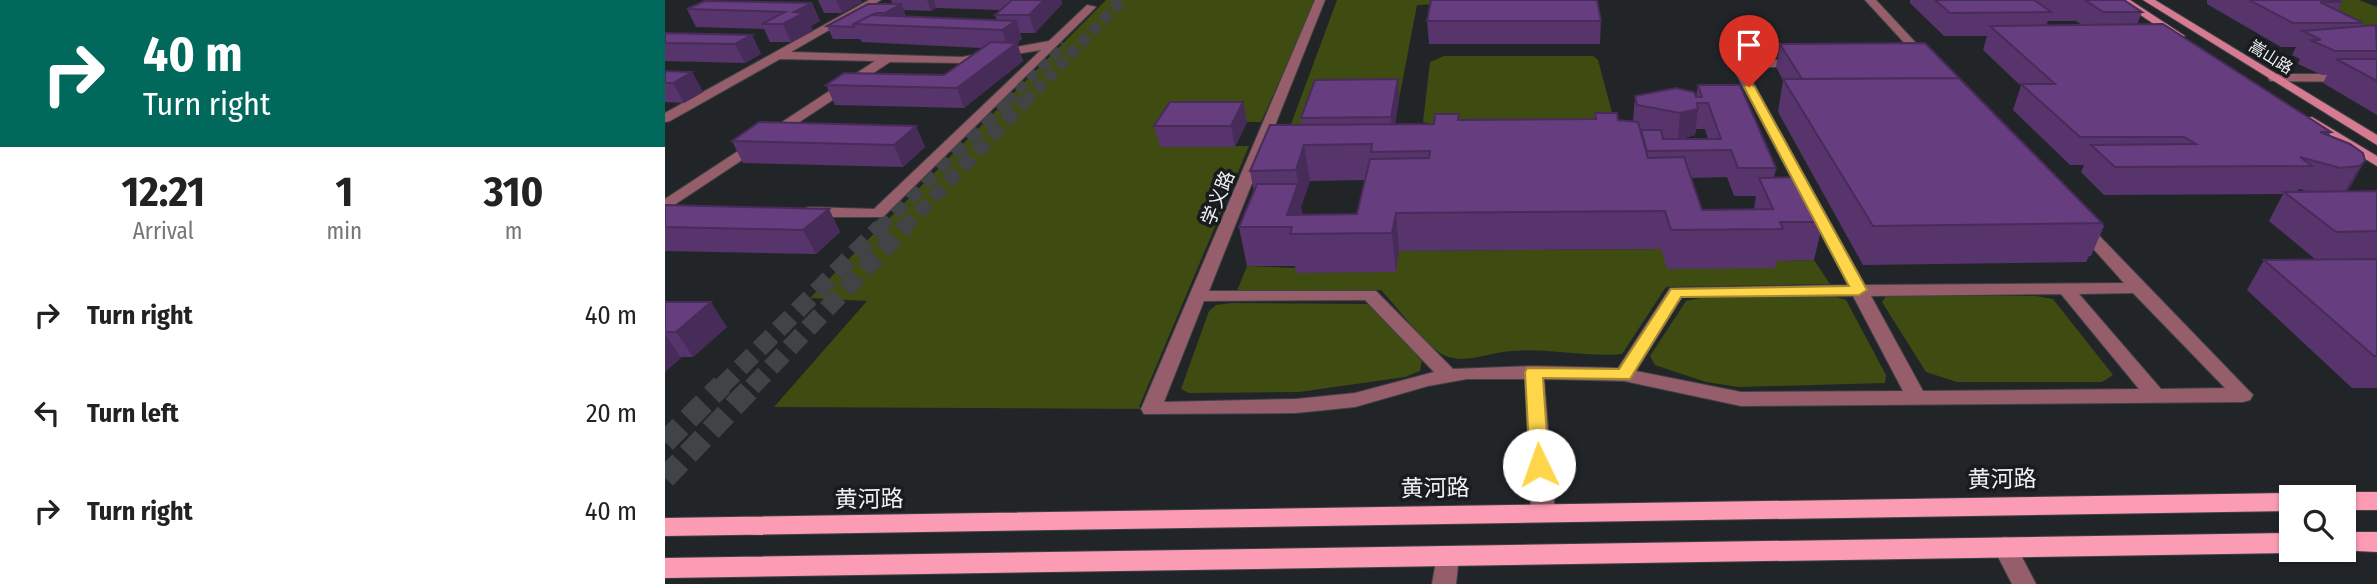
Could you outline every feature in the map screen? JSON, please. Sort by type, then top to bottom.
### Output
[{"type":"main road","points":[[2123,0],[2192,44]]},
{"type":"main road","name":"嵩山路","points":[[2148,0],[2377,141]]},
{"type":"main road","points":[[2296,111],[2377,162]]},
{"type":"main road","points":[[2356,501],[2377,500]]},
{"type":"main road","name":"黄河路","points":[[665,527],[1128,522],[1542,512],[2279,502]]},
{"type":"main road","points":[[2356,542],[2377,542]]},
{"type":"main road","points":[[665,568],[2279,543]]},
{"type":"street","points":[[665,118],[876,0]]},
{"type":"street","name":"学义路","points":[[1320,0],[1151,409],[1296,406],[1355,400],[1449,376]]},
{"type":"street","points":[[1870,0],[1927,66]]},
{"type":"street","points":[[798,212],[878,214],[1091,7]]},
{"type":"street","points":[[777,55],[962,60],[1053,44]]},
{"type":"street","points":[[665,207],[888,58]]},
{"type":"street","points":[[1819,64],[1737,64],[1917,398]]},
{"type":"street","points":[[2274,78],[2377,78]]},
{"type":"street","points":[[665,207],[692,210]]},
{"type":"street","points":[[1199,296],[1370,295],[1449,376],[1534,372],[1624,375],[1685,390],[1741,399],[2243,396],[2071,216]]},
{"type":"street","points":[[2065,288],[2157,396]]},
{"type":"street","points":[[1624,375],[1676,292],[2138,288]]},
{"type":"street","points":[[1534,372],[1542,512]]},
{"type":"street","points":[[2005,547],[2024,584]]},
{"type":"street","points":[[1444,584],[1447,557]]},
{"type":"green space","points":[[1106,0],[1316,0],[1261,122],[1175,122],[1160,147],[1249,146],[1139,407],[1151,409],[774,407],[867,301],[810,298]]},
{"type":"green space","points":[[1337,0],[1472,0],[1472,3],[1417,5],[1399,99],[1318,100],[1305,139],[1280,154]]},
{"type":"green space","points":[[2282,0],[2359,0],[2377,7],[2377,45]]},
{"type":"green space","points":[[1444,56],[1593,56],[1598,60],[1614,120],[1423,122],[1430,62]]},
{"type":"green space","points":[[1661,249],[1772,261],[1814,260],[1830,284],[1666,287],[1622,354],[1518,351],[1463,359],[1447,357],[1433,348],[1381,290],[1237,291],[1247,266],[1395,272],[1399,251]]},
{"type":"green space","points":[[1886,296],[2036,296],[2053,299],[2113,375],[2102,382],[1957,382],[1926,372],[1882,302]]},
{"type":"green space","points":[[1705,297],[1836,297],[1846,300],[1886,375],[1885,383],[1738,387],[1706,382],[1655,365],[1650,356],[1686,301]]},
{"type":"green space","points":[[1369,304],[1422,359],[1420,371],[1405,377],[1299,392],[1189,393],[1181,389],[1209,311],[1216,305]]},
{"type":"building","points":[[1012,0],[1044,0],[1029,15],[995,15]]},
{"type":"building","points":[[1431,0],[1597,0],[1601,21],[1427,21]]},
{"type":"building","points":[[1935,0],[2034,0],[2051,12],[1950,13]]},
{"type":"building","points":[[2085,0],[2124,0],[2142,12],[2103,12]]},
{"type":"building","points":[[2249,0],[2338,0],[2342,2],[2320,2],[2363,23],[2293,23]]},
{"type":"building","points":[[705,1],[812,3],[794,12],[804,13],[783,24],[762,24],[785,12],[687,9]]},
{"type":"building","points":[[868,4],[902,4],[885,13],[871,15],[854,24],[854,27],[827,26]]},
{"type":"building","points":[[871,15],[1016,21],[1002,30],[854,24]]},
{"type":"building","points":[[2163,24],[2331,132],[2320,132],[2350,144],[2363,153],[2365,161],[2360,166],[2340,168],[2300,157],[2312,166],[2115,167],[2091,145],[2196,144],[2184,137],[2080,137],[2021,84],[2055,84],[1990,26]]},
{"type":"building","points":[[2376,25],[2377,51],[2335,51],[2310,40],[2321,40],[2303,31]]},
{"type":"building","points":[[665,33],[752,35],[735,44],[665,43]]},
{"type":"building","points":[[991,42],[1017,43],[957,88],[826,85],[844,73],[944,75]]},
{"type":"building","points":[[1925,43],[2014,134],[1959,78],[1802,79],[1780,44]]},
{"type":"building","points":[[2336,59],[2377,59],[2377,81]]},
{"type":"building","points":[[665,71],[692,72],[673,83],[665,83]]},
{"type":"building","points":[[1959,78],[2102,223],[1873,226],[1783,79]]},
{"type":"building","points":[[1398,79],[1391,117],[1301,118],[1315,80]]},
{"type":"building","points":[[1698,85],[1740,85],[1776,168],[1738,168],[1731,150],[1647,151],[1641,130],[1661,130],[1663,139],[1721,139],[1708,103],[1697,103],[1698,109],[1680,113],[1637,105],[1635,96],[1676,88],[1694,92],[1696,97],[1702,97]]},
{"type":"building","points":[[1170,102],[1243,102],[1231,126],[1154,126]]},
{"type":"building","points":[[1595,113],[1617,113],[1618,120],[1638,122],[1648,158],[1684,157],[1702,210],[1773,209],[1759,178],[1800,177],[1823,222],[1780,222],[1783,229],[1671,230],[1665,211],[1396,213],[1392,233],[1290,234],[1292,227],[1239,227],[1257,184],[1298,184],[1287,215],[1357,214],[1370,159],[1429,158],[1430,151],[1371,152],[1372,144],[1304,145],[1296,170],[1250,171],[1270,125],[1434,124],[1435,114],[1459,114],[1458,120],[1596,119]]},
{"type":"building","points":[[759,122],[916,126],[894,145],[732,141]]},
{"type":"building","points":[[2377,191],[2377,231],[2336,232],[2284,192]]},
{"type":"building","points":[[665,205],[829,209],[803,230],[665,227]]},
{"type":"building","points":[[2377,259],[2377,356],[2264,260]]},
{"type":"building","points":[[665,302],[711,302],[676,332],[665,332]]},
{"type":"tunnel","points":[[1025,102],[1122,0]]},
{"type":"tunnel","points":[[1008,100],[1064,44]]},
{"type":"tunnel","points":[[879,228],[1008,100]]},
{"type":"tunnel","points":[[904,228],[1026,100]]},
{"type":"tunnel","points":[[721,387],[881,227]]},
{"type":"tunnel","points":[[752,387],[905,227]]},
{"type":"tunnel","points":[[665,442],[722,385]]},
{"type":"tunnel","points":[[665,478],[754,385]]},
{"type":"route","points":[[1539,465],[1534,372],[1624,375],[1676,292],[1859,290],[1749,87]]}]
